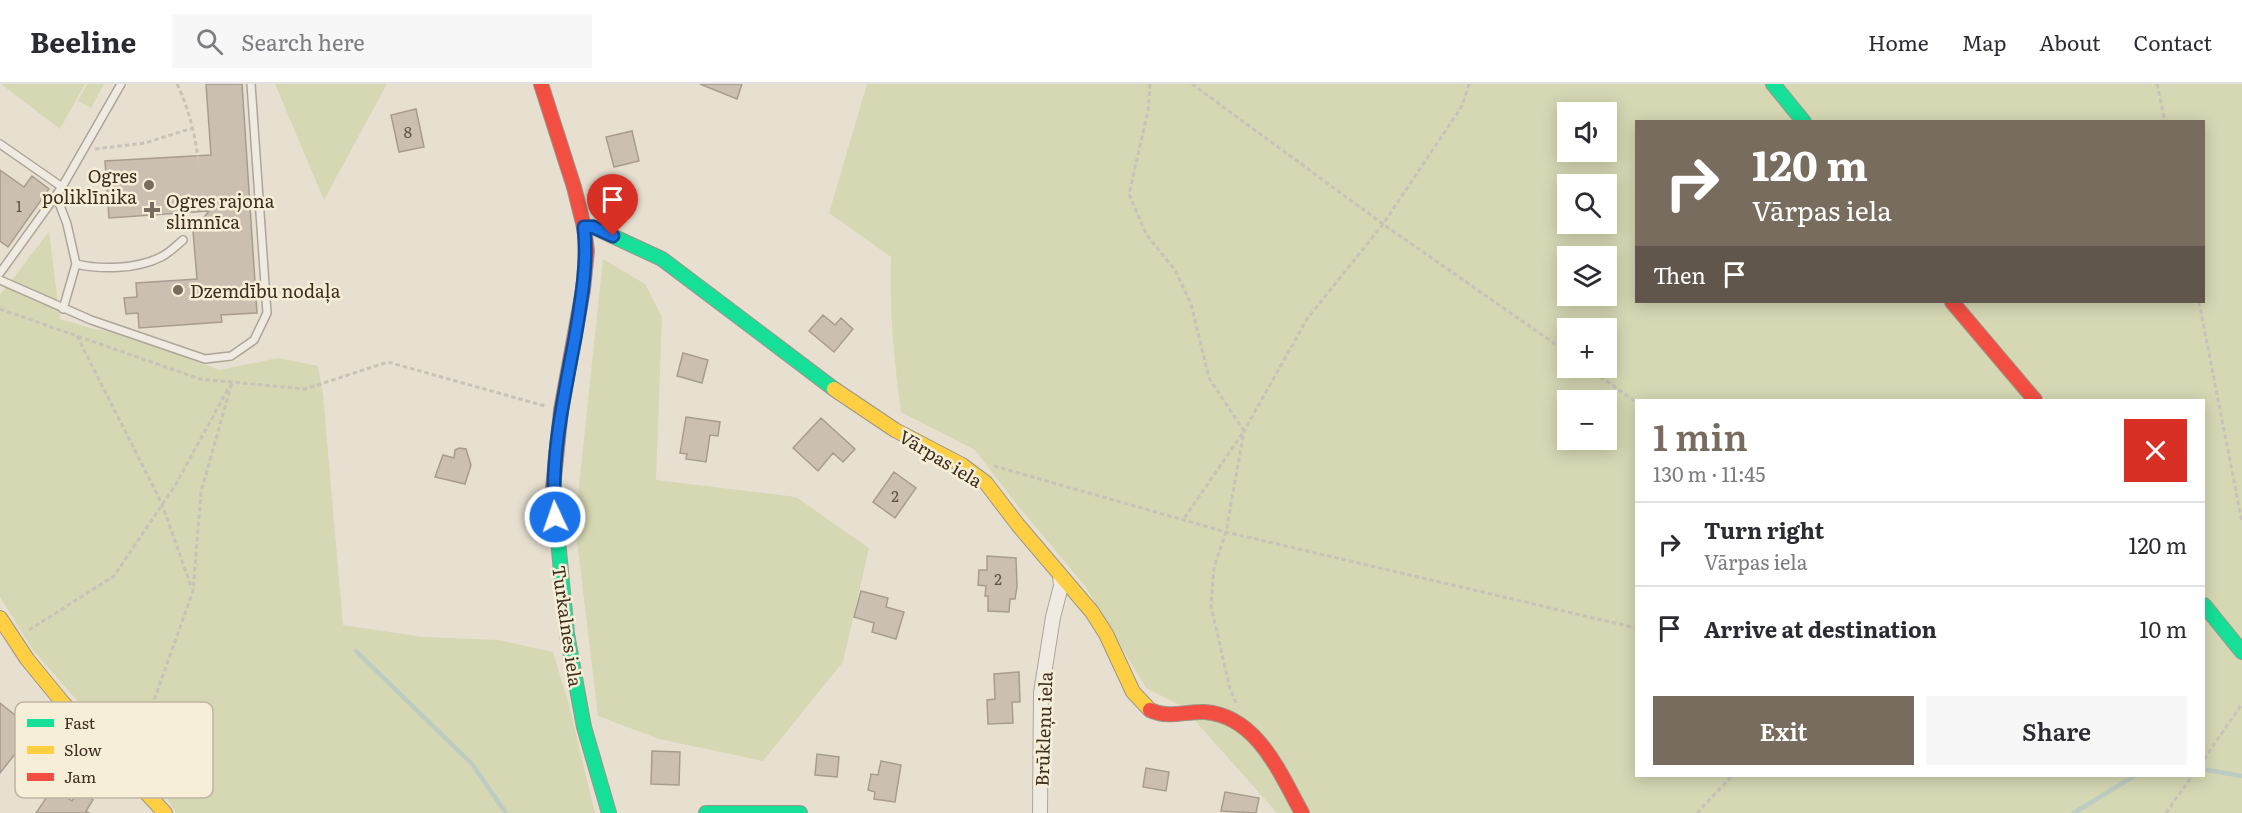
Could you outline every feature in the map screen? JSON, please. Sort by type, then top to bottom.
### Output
[{"type":"street","name":"Turkalnes iela","points":[[541,84],[574,187],[584,227],[587,251],[583,290],[561,410],[553,495],[567,634],[584,727],[609,813]]},
{"type":"street","points":[[1773,84],[1802,120]]},
{"type":"street","name":"Vārpas iela","points":[[584,227],[593,227],[652,253],[703,288],[780,350],[868,412],[896,431],[949,458],[986,483],[1092,612],[1108,637],[1138,698],[1147,708],[1178,716],[1215,711],[1232,719],[1263,747],[1302,813]]},
{"type":"street","points":[[1953,303],[2034,399]]},
{"type":"street","name":"Brūkleņu iela","points":[[1040,813],[1041,693],[1061,586],[1060,575]]},
{"type":"street","points":[[2205,606],[2242,652]]},
{"type":"street","points":[[0,618],[16,639],[29,662],[62,702]]},
{"type":"street","points":[[151,798],[165,813]]},
{"type":"street","points":[[706,813],[800,813]]},
{"type":"lane","points":[[0,273],[62,186],[121,84]]},
{"type":"lane","points":[[0,280],[63,309],[205,359],[231,356],[254,340],[267,313],[251,84]]},
{"type":"lane","points":[[0,144],[62,186]]},
{"type":"lane","points":[[56,195],[68,224],[76,264],[63,309]]},
{"type":"lane","points":[[76,264],[88,267],[136,265],[163,257],[183,240]]},
{"type":"path","points":[[177,84],[193,128],[200,168]]},
{"type":"path","points":[[1150,84],[1148,111],[1129,194],[1146,234],[1175,270],[1191,304],[1209,378],[1244,431],[1226,532],[1214,567],[1211,606],[1230,689],[1249,732]]},
{"type":"path","points":[[1191,84],[1383,224],[1557,345]]},
{"type":"path","points":[[1182,520],[1244,431],[1306,319],[1383,224],[1462,106],[1469,84]]},
{"type":"path","points":[[2157,84],[2164,120]]},
{"type":"path","points":[[83,150],[145,143],[193,128]]},
{"type":"path","points":[[2199,303],[2242,522]]},
{"type":"path","points":[[0,309],[200,379],[305,389],[388,362],[561,410]]},
{"type":"path","points":[[76,335],[162,504],[193,591]]},
{"type":"path","points":[[1602,378],[1635,401]]},
{"type":"path","points":[[16,639],[114,576],[176,484],[232,382]]},
{"type":"path","points":[[154,702],[193,591],[201,492],[232,382]]},
{"type":"path","points":[[989,465],[1226,532],[1635,628]]},
{"type":"path","points":[[2205,758],[2242,704]]},
{"type":"path","points":[[1697,813],[1731,777]]},
{"type":"path","points":[[2166,813],[2191,777]]},
{"type":"green space","points":[[1,84],[85,84],[60,129]]},
{"type":"green space","points":[[87,84],[104,84],[91,108],[78,101]]},
{"type":"green space","points":[[275,84],[387,84],[324,200]]},
{"type":"green space","points":[[867,84],[2242,84],[2242,813],[1277,813],[1182,706],[1146,688],[1085,586],[975,450],[901,412],[891,296],[891,257],[829,213]]},
{"type":"green space","points":[[49,232],[60,319],[94,329],[127,334],[219,370],[278,358],[318,366],[323,395],[343,625],[423,637],[499,640],[553,652],[569,705],[595,813],[176,813],[167,798],[213,798],[213,702],[78,702],[33,650],[0,597],[0,295]]},
{"type":"green space","points":[[603,259],[645,284],[662,317],[656,480],[796,497],[869,548],[843,662],[763,761],[659,739],[598,716],[575,524]]},
{"type":"building","points":[[206,84],[242,84],[257,313],[221,315],[222,322],[139,328],[138,313],[126,314],[124,298],[137,297],[136,283],[197,279],[193,231],[209,211],[109,218],[105,161],[211,155]]},
{"type":"building","points":[[700,84],[742,84],[737,99]]},
{"type":"building","points":[[416,109],[424,147],[399,152],[391,115]]},
{"type":"building","points":[[632,131],[639,161],[614,167],[606,137]]},
{"type":"building","points":[[0,170],[24,187],[32,176],[49,189],[8,247],[0,241]]},
{"type":"building","points":[[823,315],[835,325],[841,318],[853,329],[834,352],[809,331]]},
{"type":"building","points":[[683,353],[708,360],[702,383],[677,376]]},
{"type":"building","points":[[686,417],[720,422],[718,436],[710,435],[706,462],[686,459],[687,454],[680,453]]},
{"type":"building","points":[[821,418],[855,449],[843,462],[833,453],[818,471],[793,448]]},
{"type":"building","points":[[466,449],[471,465],[465,484],[435,477],[443,455],[454,458],[455,450]]},
{"type":"building","points":[[894,472],[916,488],[895,518],[873,502]]},
{"type":"building","points":[[987,556],[1016,558],[1017,587],[1015,599],[1010,599],[1009,612],[988,611],[986,586],[978,585],[979,570],[987,570]]},
{"type":"building","points":[[861,591],[888,598],[886,607],[904,612],[896,639],[872,632],[874,623],[854,617]]},
{"type":"building","points":[[1019,672],[1020,702],[1012,702],[1013,723],[988,724],[987,700],[995,699],[994,674]]},
{"type":"building","points":[[0,703],[15,715],[15,754],[0,773]]},
{"type":"building","points":[[652,751],[680,752],[679,785],[651,784]]},
{"type":"building","points":[[817,754],[839,757],[837,777],[815,775]]},
{"type":"building","points":[[881,761],[901,765],[895,802],[874,799],[875,792],[868,790],[871,774],[878,775]]},
{"type":"building","points":[[1146,768],[1169,772],[1166,791],[1143,787]]},
{"type":"building","points":[[1225,792],[1259,798],[1256,813],[1221,811]]},
{"type":"building","points":[[46,798],[68,798],[72,801],[74,798],[93,800],[86,811],[89,813],[36,813]]},
{"type":"waterway","points":[[356,651],[472,764],[506,813]]},
{"type":"waterway","points":[[2208,770],[2242,776]]},
{"type":"waterway","points":[[2074,813],[2132,777]]},
{"type":"traffic: fast","points":[[1773,84],[1802,120]]},
{"type":"traffic: fast","points":[[584,227],[593,227],[662,259],[834,389]]},
{"type":"traffic: fast","points":[[553,488],[567,634],[584,727],[609,813]]},
{"type":"traffic: fast","points":[[2205,606],[2242,652]]},
{"type":"traffic: fast","points":[[706,813],[800,813]]},
{"type":"traffic: slow","points":[[834,389],[895,430],[962,465],[986,483],[1018,525],[1092,612],[1106,634],[1133,692],[1150,710]]},
{"type":"traffic: slow","points":[[0,618],[27,659],[62,702]]},
{"type":"traffic: slow","points":[[151,798],[165,813]]},
{"type":"traffic: jam","points":[[541,84],[574,187],[584,227],[587,251],[583,290],[561,410],[553,488]]},
{"type":"traffic: jam","points":[[1953,303],[2034,399]]},
{"type":"traffic: jam","points":[[1150,710],[1164,714],[1205,712],[1223,716],[1239,724],[1265,749],[1302,813]]},
{"type":"place","name":"Ogres poliklīnika","points":[[149,185]]},
{"type":"place","name":"Ogres rajona slimnīca","points":[[152,210]]},
{"type":"place","name":"Dzemdību nodaļa","points":[[178,290]]},
{"type":"route","points":[[555,517],[553,495],[555,458],[561,410],[583,290],[587,251],[584,227],[593,227],[613,236]]}]
